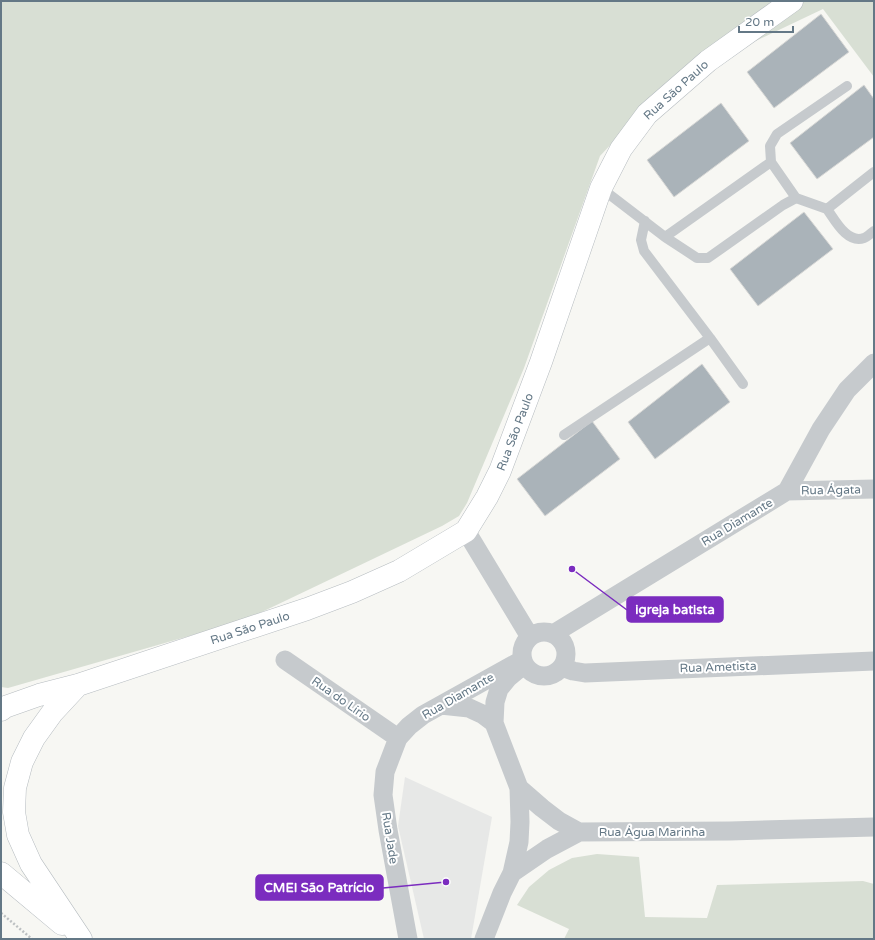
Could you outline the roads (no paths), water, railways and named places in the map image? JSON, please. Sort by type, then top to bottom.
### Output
[{"type":"street","name":"Rua São Paulo","points":[[2,708],[39,695],[78,685],[307,609],[352,592],[398,571],[466,531],[487,497],[500,471],[542,362],[601,188],[621,149],[648,114],[708,61],[792,1]]},
{"type":"street","points":[[787,492],[820,429],[846,390],[874,363]]},
{"type":"street","name":"Rua Ágata","points":[[787,492],[874,489]]},
{"type":"street","name":"Rua Diamante","points":[[553,634],[787,492]]},
{"type":"street","points":[[466,531],[530,637]]},
{"type":"street","points":[[541,633],[553,634],[559,638],[564,645],[566,652],[565,660],[562,667],[555,674],[538,676],[530,671],[523,662],[523,647],[530,637],[541,633]]},
{"type":"street","name":"Rua do Lírio","points":[[285,660],[398,738]]},
{"type":"street","name":"Rua Ametista","points":[[562,667],[585,673],[874,661]]},
{"type":"street","points":[[484,939],[512,873],[519,842],[520,822],[518,788],[494,723],[495,702],[499,689],[523,662]]},
{"type":"street","name":"Rua Diamante","points":[[398,738],[409,726],[423,715],[523,662]]},
{"type":"street","name":"Rua São Paulo","points":[[78,685],[52,713],[34,738],[22,762],[15,788],[14,812],[18,835],[31,864],[80,939]]},
{"type":"street","points":[[441,705],[469,708],[482,714],[494,723]]},
{"type":"street","name":"Rua Jade","points":[[398,738],[384,772],[383,795],[408,939]]},
{"type":"street","points":[[518,788],[559,821],[579,832]]},
{"type":"street","name":"Rua Água Marinha","points":[[512,873],[547,849],[579,832],[730,831],[874,827]]},
{"type":"street","points":[[1,873],[80,939]]},
{"type":"lane","points":[[847,86],[777,134],[770,146],[771,162],[790,187],[796,198],[827,208],[846,234],[853,239],[864,238],[874,231]]},
{"type":"lane","points":[[665,237],[771,162]]},
{"type":"lane","points":[[827,208],[874,172]]},
{"type":"lane","points":[[601,188],[665,237],[697,258],[708,258],[783,205],[796,198]]},
{"type":"lane","points":[[645,221],[641,240],[644,251],[743,384]]},
{"type":"lane","points":[[564,435],[710,338]]},
{"type":"place","name":"igreja batista","points":[[572,569]]},
{"type":"place","name":"CMEI São Patrício","points":[[446,882]]}]
